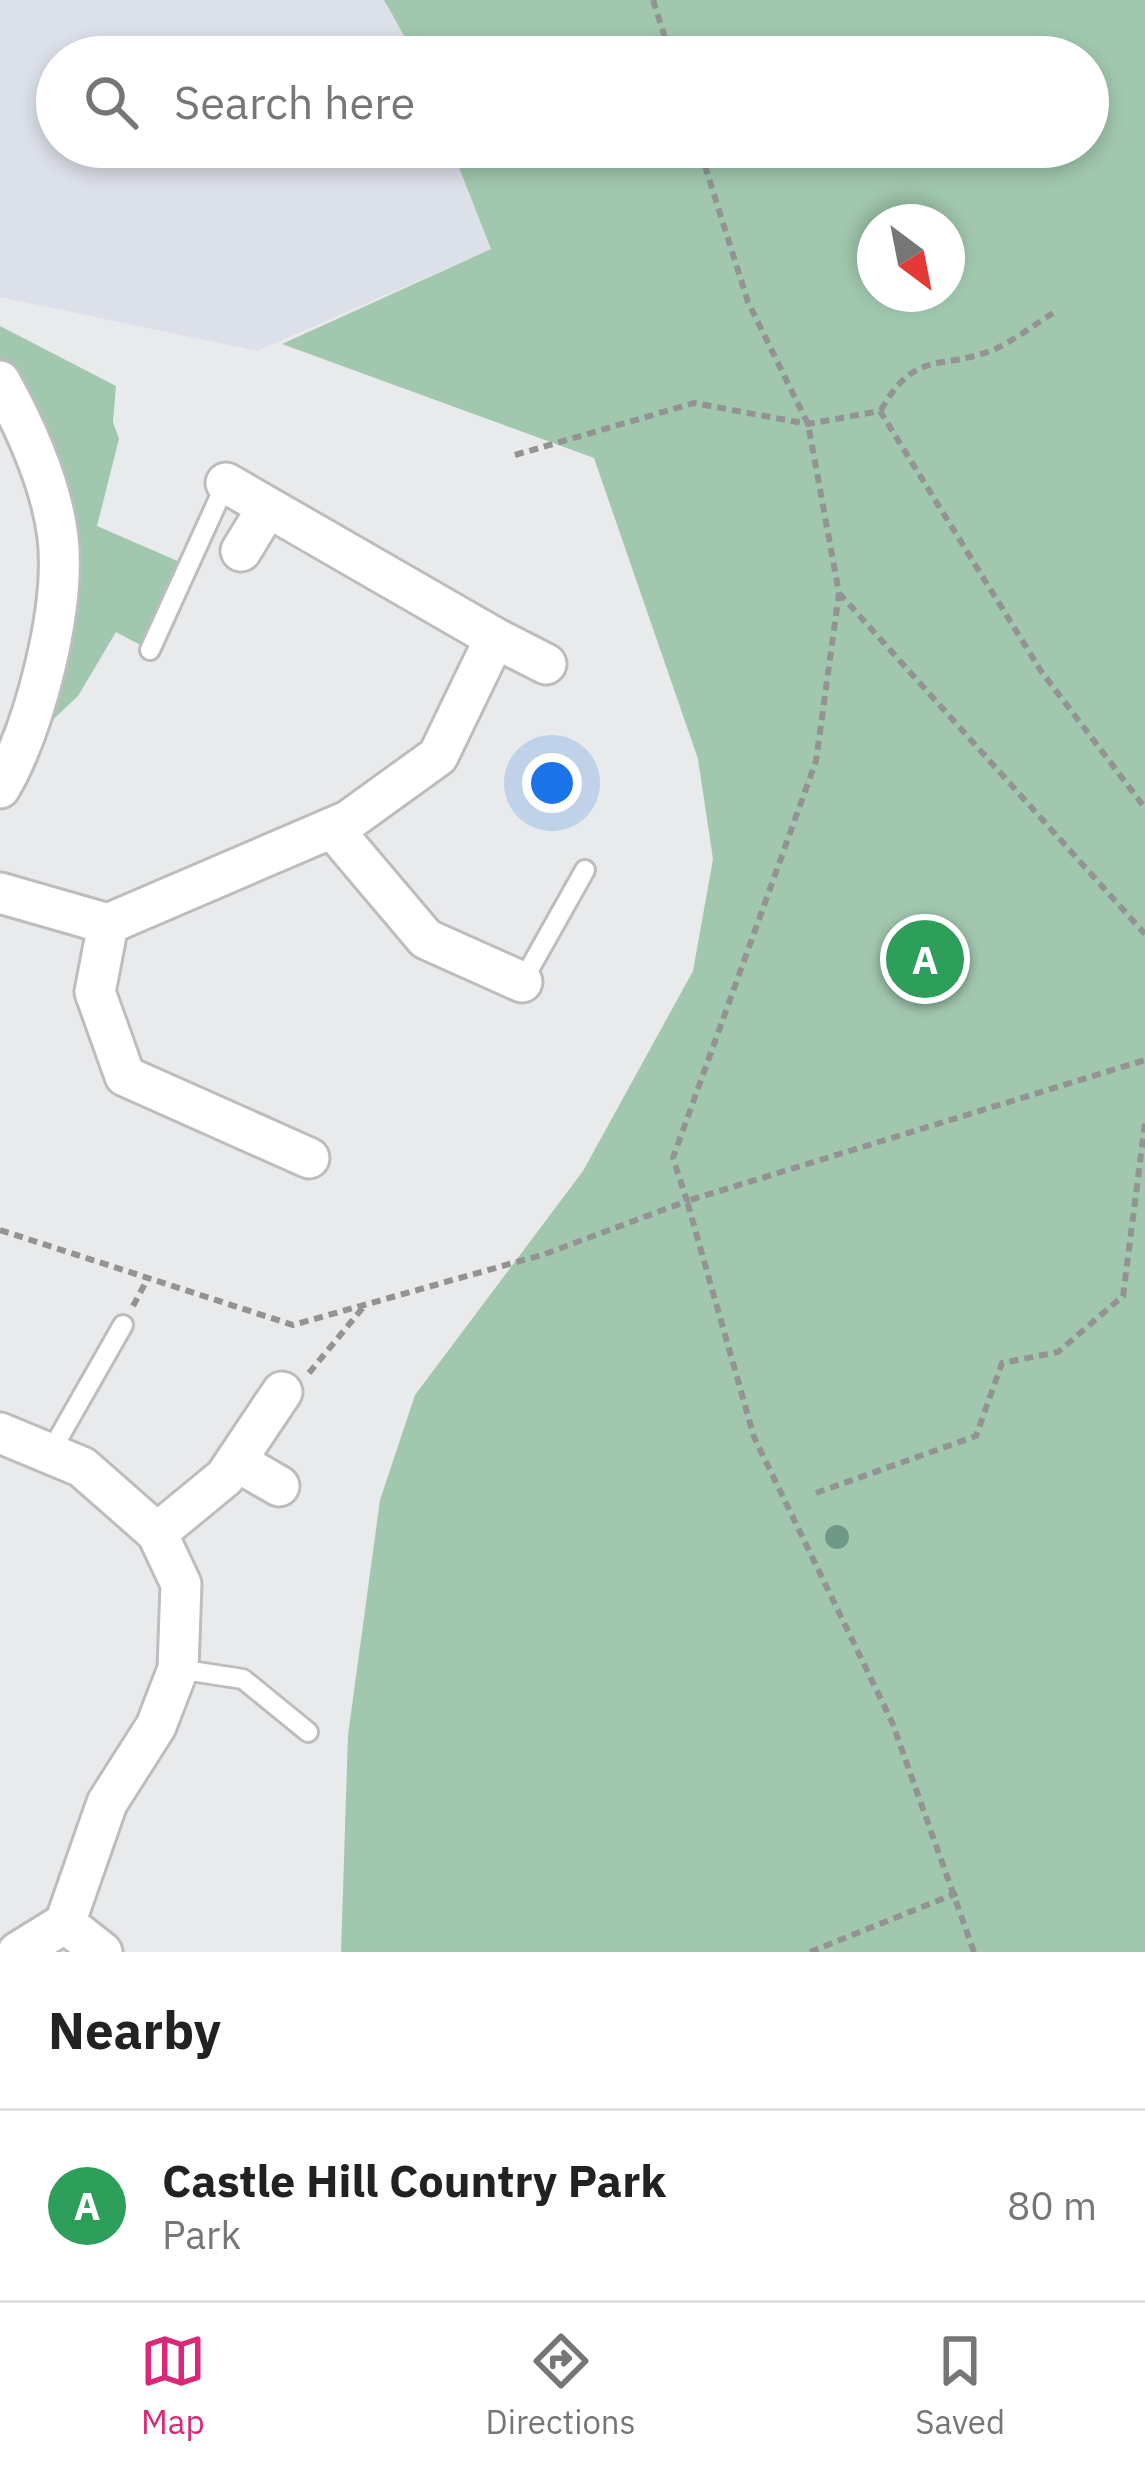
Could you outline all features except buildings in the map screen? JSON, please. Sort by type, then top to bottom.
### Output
[{"type":"street","points":[[0,381],[29,434],[58,537],[56,596],[31,722],[0,788]]},
{"type":"street","points":[[226,483],[266,510],[546,664]]},
{"type":"street","points":[[241,551],[266,510]]},
{"type":"street","points":[[0,893],[108,924],[332,828],[438,756],[495,638]]},
{"type":"street","points":[[332,828],[426,939],[522,982]]},
{"type":"street","points":[[108,924],[95,992],[125,1076],[310,1158]]},
{"type":"street","points":[[157,1533],[225,1477],[282,1392]]},
{"type":"street","points":[[0,1433],[82,1466],[157,1533],[182,1584],[178,1669],[156,1726],[107,1803],[65,1923],[18,1952]]},
{"type":"street","points":[[236,1460],[279,1486]]},
{"type":"street","points":[[65,1923],[102,1952]]},
{"type":"lane","points":[[150,650],[226,483]]},
{"type":"lane","points":[[522,982],[585,870]]},
{"type":"lane","points":[[50,1454],[123,1325]]},
{"type":"lane","points":[[178,1669],[243,1679],[308,1732]]},
{"type":"path","points":[[653,0],[664,36]]},
{"type":"path","points":[[706,168],[748,302],[808,424],[839,593],[816,761],[673,1158],[754,1437],[892,1722],[957,1893],[974,1952]]},
{"type":"path","points":[[515,455],[694,403],[808,424],[880,411],[900,377],[940,359],[994,350],[1053,313]]},
{"type":"path","points":[[880,411],[1042,671],[1145,808]]},
{"type":"path","points":[[839,593],[1145,934]]},
{"type":"path","points":[[0,1231],[293,1325],[545,1254],[687,1201],[1145,1060]]},
{"type":"path","points":[[816,1493],[976,1436],[1002,1364],[1058,1352],[1124,1296],[1145,1124]]},
{"type":"path","points":[[282,1392],[304,1379],[366,1304]]},
{"type":"path","points":[[809,1952],[957,1893]]},
{"type":"shaded area","points":[[0,0],[392,0],[410,36],[36,36],[36,168],[465,168],[491,249],[257,351],[0,297]]},
{"type":"green space","points":[[384,0],[1145,0],[1145,1952],[341,1952],[348,1735],[380,1500],[415,1395],[583,1171],[693,971],[713,859],[698,759],[594,458],[282,344],[491,249],[459,168],[1109,168],[1109,36],[404,36]]},
{"type":"green space","points":[[0,326],[116,386],[113,422],[119,439],[97,526],[189,566],[150,650],[116,632],[78,696],[25,746],[56,596],[0,381]]},
{"type":"place","name":"Castle Hill Country Park","points":[[925,959]]}]
